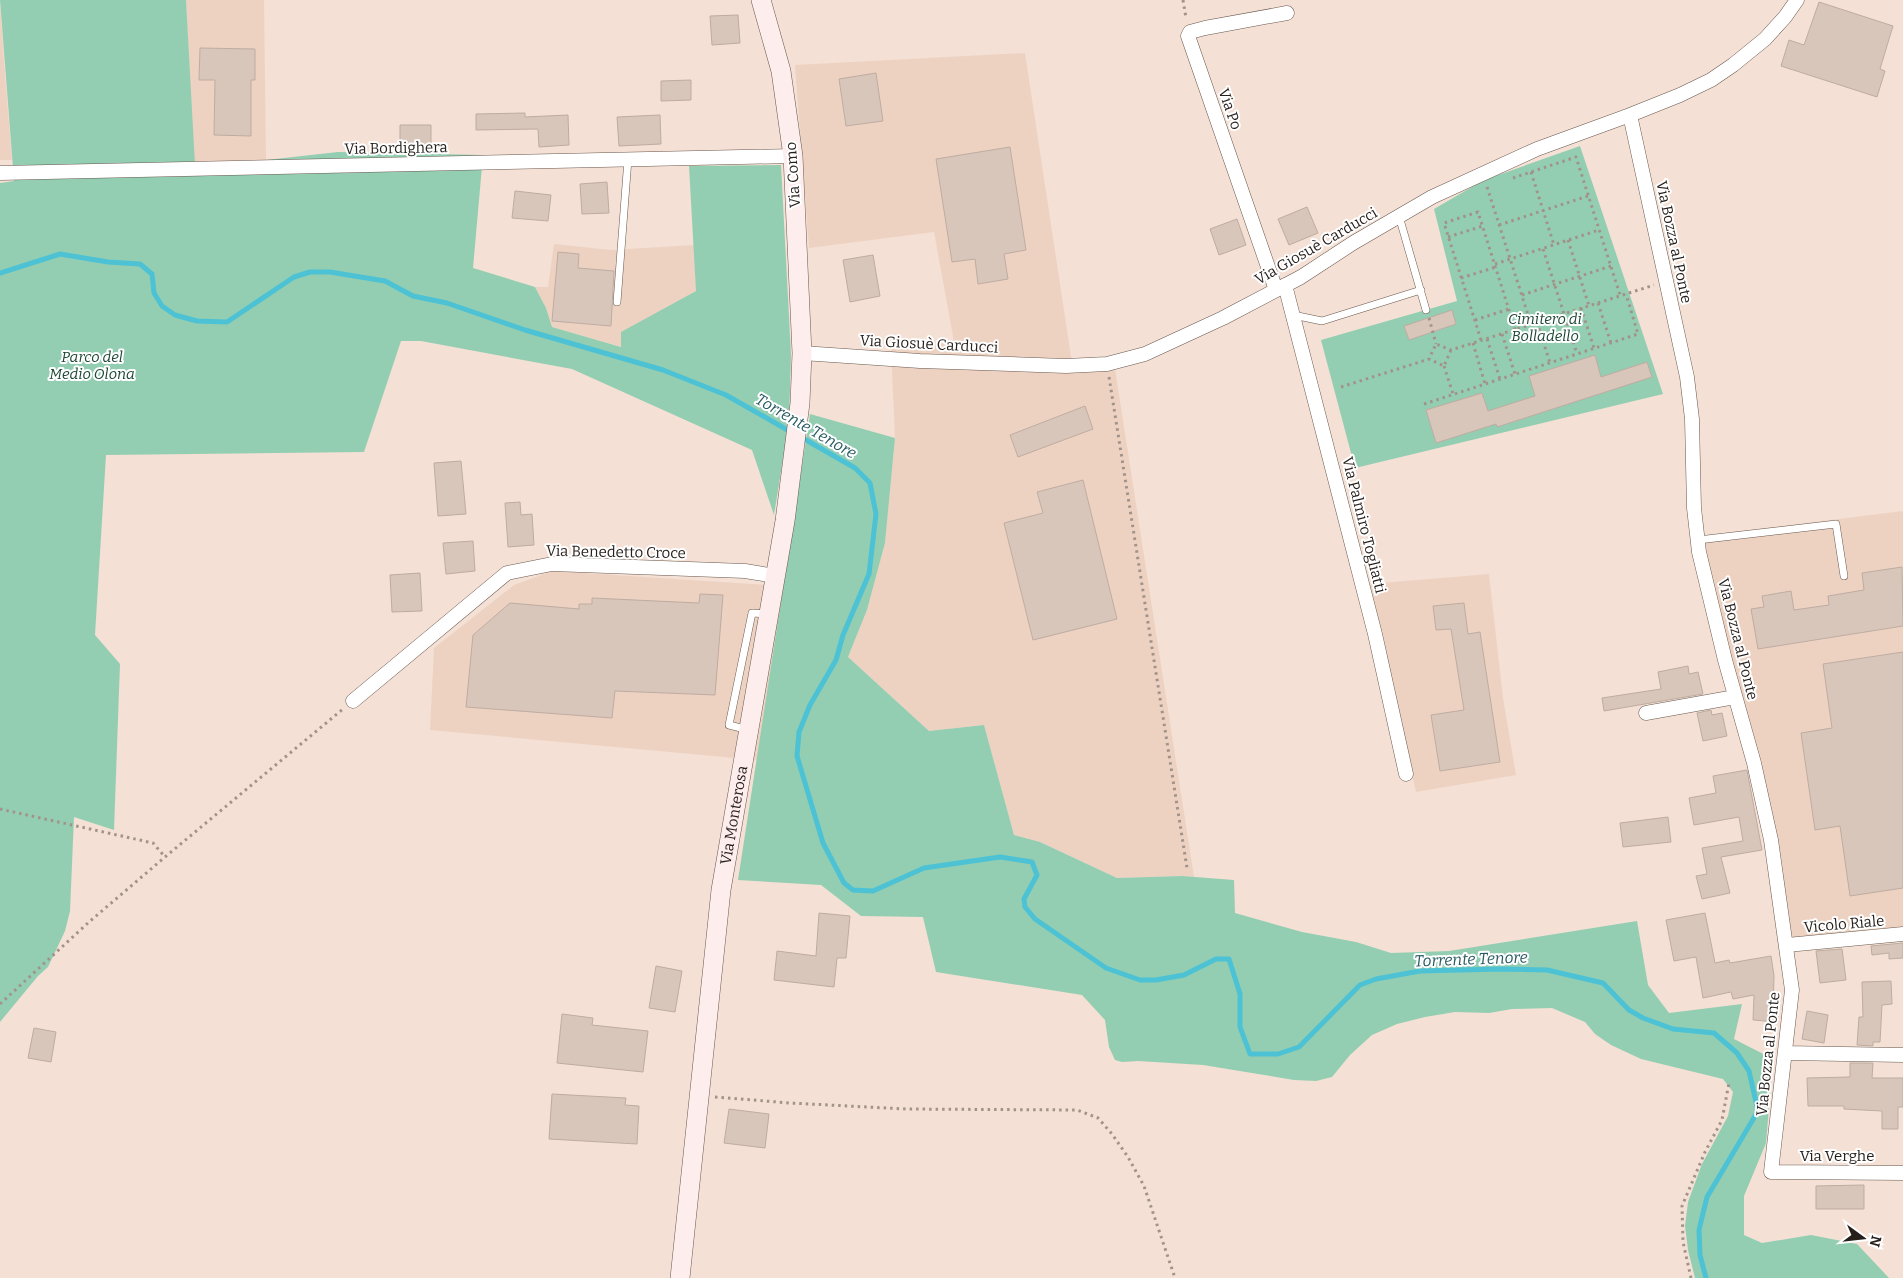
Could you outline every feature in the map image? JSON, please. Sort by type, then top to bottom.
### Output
[{"type":"main road","name":"Via Como","points":[[760,0],[780,71],[793,156],[802,353]]},
{"type":"main road","name":"Via Monterosa","points":[[680,1278],[721,890],[792,469],[800,403],[802,353]]},
{"type":"street","name":"Via Giosuè Carducci","points":[[802,353],[920,361],[1066,366],[1107,364],[1145,354],[1224,318],[1281,287],[1432,197],[1537,149],[1680,95],[1733,66],[1765,39],[1785,17],[1797,0]]},
{"type":"street","name":"Via Po","points":[[1281,287],[1188,36],[1190,32],[1205,28],[1287,13]]},
{"type":"street","name":"Via Bozza al Ponte","points":[[1630,115],[1687,377],[1692,419],[1694,508],[1699,552],[1735,697],[1754,763],[1771,840],[1787,945],[1792,990],[1771,1172]]},
{"type":"street","name":"Via Bordighera","points":[[0,172],[793,156]]},
{"type":"street","name":"Via Palmiro Togliatti","points":[[1281,287],[1293,315],[1375,634],[1406,774]]},
{"type":"street","name":"Via Benedetto Croce","points":[[353,701],[507,573],[552,564],[745,571],[775,576]]},
{"type":"street","points":[[1646,713],[1735,697]]},
{"type":"street","name":"Vicolo Riale","points":[[1787,945],[1903,934]]},
{"type":"street","points":[[1785,1053],[1903,1055]]},
{"type":"street","name":"Via Verghe","points":[[1771,1172],[1903,1173]]},
{"type":"lane","points":[[617,302],[628,159]]},
{"type":"lane","points":[[1399,216],[1426,310]]},
{"type":"lane","points":[[1293,315],[1322,321],[1421,290]]},
{"type":"lane","points":[[1698,540],[1836,524],[1844,576]]},
{"type":"path","points":[[1504,180],[1576,157],[1620,295]]},
{"type":"path","points":[[1530,172],[1554,245]]},
{"type":"path","points":[[1495,183],[1486,186],[1531,324]]},
{"type":"path","points":[[1499,225],[1588,196]]},
{"type":"path","points":[[1481,340],[1444,222],[1478,212],[1516,329]]},
{"type":"path","points":[[1448,237],[1483,226]]},
{"type":"path","points":[[1462,278],[1510,259],[1599,230]]},
{"type":"path","points":[[1568,240],[1589,306]]},
{"type":"path","points":[[1543,248],[1576,354]]},
{"type":"path","points":[[1522,295],[1611,266]]},
{"type":"path","points":[[1436,344],[1451,350],[1666,281]]},
{"type":"path","points":[[1424,404],[1638,334],[1626,294]]},
{"type":"path","points":[[1598,303],[1611,343]]},
{"type":"path","points":[[1581,308],[1594,348]]},
{"type":"path","points":[[1426,310],[1436,344],[1430,359]]},
{"type":"path","points":[[1475,320],[1509,310]]},
{"type":"path","points":[[1537,322],[1550,363]]},
{"type":"path","points":[[1502,334],[1515,374]]},
{"type":"path","points":[[1488,338],[1500,379]]},
{"type":"path","points":[[1473,343],[1486,384]]},
{"type":"path","points":[[1451,350],[1444,366],[1453,394]]},
{"type":"path","points":[[1341,387],[1430,359],[1444,366]]},
{"type":"path","points":[[1107,364],[1187,868]]},
{"type":"path","points":[[0,1004],[89,922],[165,856],[353,701]]},
{"type":"path","points":[[0,809],[153,843],[165,856]]},
{"type":"path","points":[[1690,1278],[1683,1242],[1682,1206],[1722,1120],[1729,1082]]},
{"type":"path","points":[[699,1096],[906,1109],[1077,1110],[1098,1118],[1128,1156],[1144,1186],[1176,1278]]},
{"type":"shaded area","points":[[186,0],[264,0],[266,160],[194,165]]},
{"type":"shaded area","points":[[0,4],[6,87],[12,160],[0,160]]},
{"type":"shaded area","points":[[1025,53],[1072,363],[1113,356],[1194,877],[1117,878],[1040,842],[1014,835],[984,725],[929,731],[848,657],[867,610],[885,543],[895,438],[891,347],[954,342],[934,232],[809,248],[795,65]]},
{"type":"shaded area","points":[[554,244],[611,250],[694,245],[696,291],[622,332],[622,347],[552,327],[546,308],[535,287],[548,287]]},
{"type":"shaded area","points":[[1903,511],[1903,928],[1785,945],[1772,847],[1694,537]]},
{"type":"shaded area","points":[[552,571],[784,586],[757,760],[430,730],[434,648],[514,585]]},
{"type":"shaded area","points":[[1489,574],[1503,698],[1516,775],[1416,792],[1370,584]]},
{"type":"green space","name":"Parco del Medio Olona","points":[[0,0],[186,0],[195,165],[338,152],[483,155],[473,268],[535,287],[546,308],[552,327],[621,347],[621,332],[696,291],[689,166],[781,165],[791,355],[789,422],[774,515],[752,450],[572,369],[421,341],[401,341],[364,452],[106,455],[95,635],[120,664],[114,830],[74,817],[70,911],[65,931],[48,967],[38,976],[0,1022],[0,183],[14,181]]},
{"type":"green space","name":"Cimitero di Bolladello","points":[[1580,146],[1663,394],[1355,468],[1321,340],[1457,301],[1434,209],[1484,180]]},
{"type":"green space","points":[[810,414],[895,438],[885,543],[867,610],[848,657],[929,731],[984,725],[1014,835],[1040,842],[1117,878],[1182,876],[1234,880],[1235,913],[1302,932],[1356,942],[1391,953],[1449,951],[1637,921],[1648,985],[1669,1013],[1742,1004],[1734,1039],[1773,1059],[1766,1143],[1744,1196],[1744,1235],[1762,1243],[1811,1235],[1857,1244],[1889,1278],[1695,1278],[1688,1250],[1685,1226],[1688,1202],[1702,1164],[1728,1116],[1733,1092],[1723,1079],[1641,1059],[1611,1045],[1595,1034],[1585,1022],[1552,1008],[1512,1009],[1489,1013],[1455,1012],[1397,1024],[1372,1035],[1350,1055],[1332,1077],[1316,1081],[1294,1080],[1203,1065],[1138,1061],[1122,1062],[1115,1060],[1109,1047],[1105,1020],[1082,995],[936,972],[923,917],[861,916],[821,885],[738,880]]},
{"type":"building","points":[[1819,2],[1893,26],[1880,69],[1885,71],[1877,97],[1781,66],[1789,40],[1804,45]]},
{"type":"building","points":[[738,15],[740,43],[712,45],[710,16]]},
{"type":"building","points":[[200,48],[255,49],[255,80],[251,80],[251,136],[214,135],[215,80],[199,80]]},
{"type":"building","points":[[876,73],[883,121],[846,126],[839,79]]},
{"type":"building","points":[[691,80],[691,100],[661,101],[661,81]]},
{"type":"building","points":[[525,113],[525,117],[568,115],[569,145],[539,147],[538,129],[476,130],[476,114]]},
{"type":"building","points":[[660,115],[661,144],[619,146],[617,117]]},
{"type":"building","points":[[400,125],[431,125],[431,152],[400,152]]},
{"type":"building","points":[[1010,147],[1026,250],[1004,254],[1008,279],[978,284],[975,259],[952,262],[936,159]]},
{"type":"building","points":[[607,182],[609,213],[582,214],[580,184]]},
{"type":"building","points":[[515,191],[551,195],[548,221],[512,218]]},
{"type":"building","points":[[1307,207],[1318,233],[1289,245],[1278,219]]},
{"type":"building","points":[[1237,219],[1246,245],[1219,255],[1210,229]]},
{"type":"building","points":[[558,252],[579,254],[578,268],[614,271],[611,326],[552,321]]},
{"type":"building","points":[[873,255],[880,296],[850,302],[843,260]]},
{"type":"building","points":[[1452,310],[1456,324],[1409,340],[1404,326]]},
{"type":"building","points":[[1595,355],[1601,377],[1647,362],[1652,377],[1497,427],[1496,424],[1436,443],[1426,410],[1482,393],[1488,411],[1535,396],[1529,376]]},
{"type":"building","points":[[1085,406],[1093,429],[1018,457],[1010,435]]},
{"type":"building","points":[[461,461],[466,514],[438,516],[434,463]]},
{"type":"building","points":[[1083,480],[1117,619],[1033,640],[1004,523],[1043,513],[1037,492]]},
{"type":"building","points":[[520,502],[521,515],[532,514],[534,545],[508,547],[505,503]]},
{"type":"building","points":[[473,541],[475,571],[446,574],[443,543]]},
{"type":"building","points":[[1902,567],[1903,626],[1758,649],[1751,609],[1764,607],[1762,596],[1791,591],[1794,610],[1829,605],[1828,596],[1864,590],[1862,573]]},
{"type":"building","points":[[420,573],[422,611],[392,612],[390,575]]},
{"type":"building","points":[[700,594],[723,595],[715,695],[615,691],[612,718],[466,707],[473,635],[510,603],[579,609],[579,604],[592,604],[592,598],[699,603]]},
{"type":"building","points":[[1464,603],[1468,634],[1480,632],[1500,762],[1440,771],[1431,715],[1464,710],[1451,629],[1436,630],[1433,606]]},
{"type":"building","points":[[1903,652],[1903,888],[1850,896],[1840,826],[1815,830],[1801,733],[1832,728],[1823,664]]},
{"type":"building","points":[[1688,666],[1689,674],[1698,672],[1703,694],[1604,711],[1602,698],[1661,689],[1658,672]]},
{"type":"building","points":[[1711,710],[1712,715],[1722,713],[1727,736],[1703,741],[1697,713]]},
{"type":"building","points":[[1747,770],[1762,850],[1721,857],[1730,893],[1702,899],[1696,876],[1707,874],[1702,848],[1743,841],[1739,817],[1694,825],[1689,798],[1716,793],[1713,776]]},
{"type":"building","points":[[1668,817],[1671,842],[1623,847],[1620,823]]},
{"type":"building","points":[[819,913],[850,916],[846,958],[837,958],[834,987],[774,980],[777,951],[816,956]]},
{"type":"building","points":[[1705,913],[1715,963],[1729,960],[1730,963],[1771,956],[1774,976],[1773,1008],[1778,1008],[1778,1022],[1753,1020],[1754,995],[1733,999],[1731,992],[1703,998],[1696,957],[1674,961],[1666,920]]},
{"type":"building","points":[[1903,943],[1903,958],[1889,959],[1889,953],[1872,955],[1871,946]]},
{"type":"building","points":[[1842,949],[1846,980],[1820,983],[1816,951]]},
{"type":"building","points":[[656,966],[682,971],[675,1012],[649,1008]]},
{"type":"building","points":[[1891,981],[1892,1004],[1882,1005],[1880,1042],[1873,1042],[1873,1046],[1857,1045],[1859,1017],[1863,1017],[1862,982]]},
{"type":"building","points":[[1807,1011],[1828,1015],[1824,1043],[1802,1039]]},
{"type":"building","points":[[562,1014],[593,1018],[592,1025],[648,1031],[643,1072],[557,1063]]},
{"type":"building","points":[[34,1028],[56,1032],[51,1062],[28,1058]]},
{"type":"building","points":[[1850,1063],[1873,1063],[1872,1078],[1903,1078],[1903,1107],[1898,1107],[1898,1129],[1882,1129],[1882,1111],[1844,1109],[1844,1106],[1808,1106],[1807,1078],[1850,1077]]},
{"type":"building","points":[[552,1094],[626,1098],[625,1105],[639,1106],[637,1144],[549,1139]]},
{"type":"building","points":[[729,1109],[769,1114],[765,1148],[724,1143]]},
{"type":"building","points":[[1864,1185],[1864,1209],[1816,1209],[1816,1186]]},
{"type":"waterway","name":"Torrente Tenore","points":[[0,273],[60,254],[108,262],[140,264],[152,274],[154,293],[162,306],[175,315],[197,321],[227,322],[294,277],[310,272],[330,272],[385,281],[413,296],[447,303],[525,330],[663,370],[726,395],[791,432]]},
{"type":"waterway","name":"Torrente Tenore","points":[[799,436],[855,468],[870,483],[876,514],[869,574],[843,635],[836,660],[810,705],[799,732],[797,756],[823,843],[844,883],[853,890],[873,891],[924,868],[1000,857],[1032,862],[1037,875],[1024,899],[1025,907],[1035,919],[1106,968],[1140,980],[1156,980],[1184,975],[1216,959],[1229,959],[1240,994],[1240,1027],[1250,1054],[1278,1054],[1299,1047],[1360,985],[1376,979],[1420,971],[1547,970],[1603,983],[1629,1010],[1643,1018],[1673,1029],[1714,1033],[1737,1053],[1749,1071],[1758,1111],[1707,1197],[1699,1230],[1700,1255],[1706,1278]]}]
